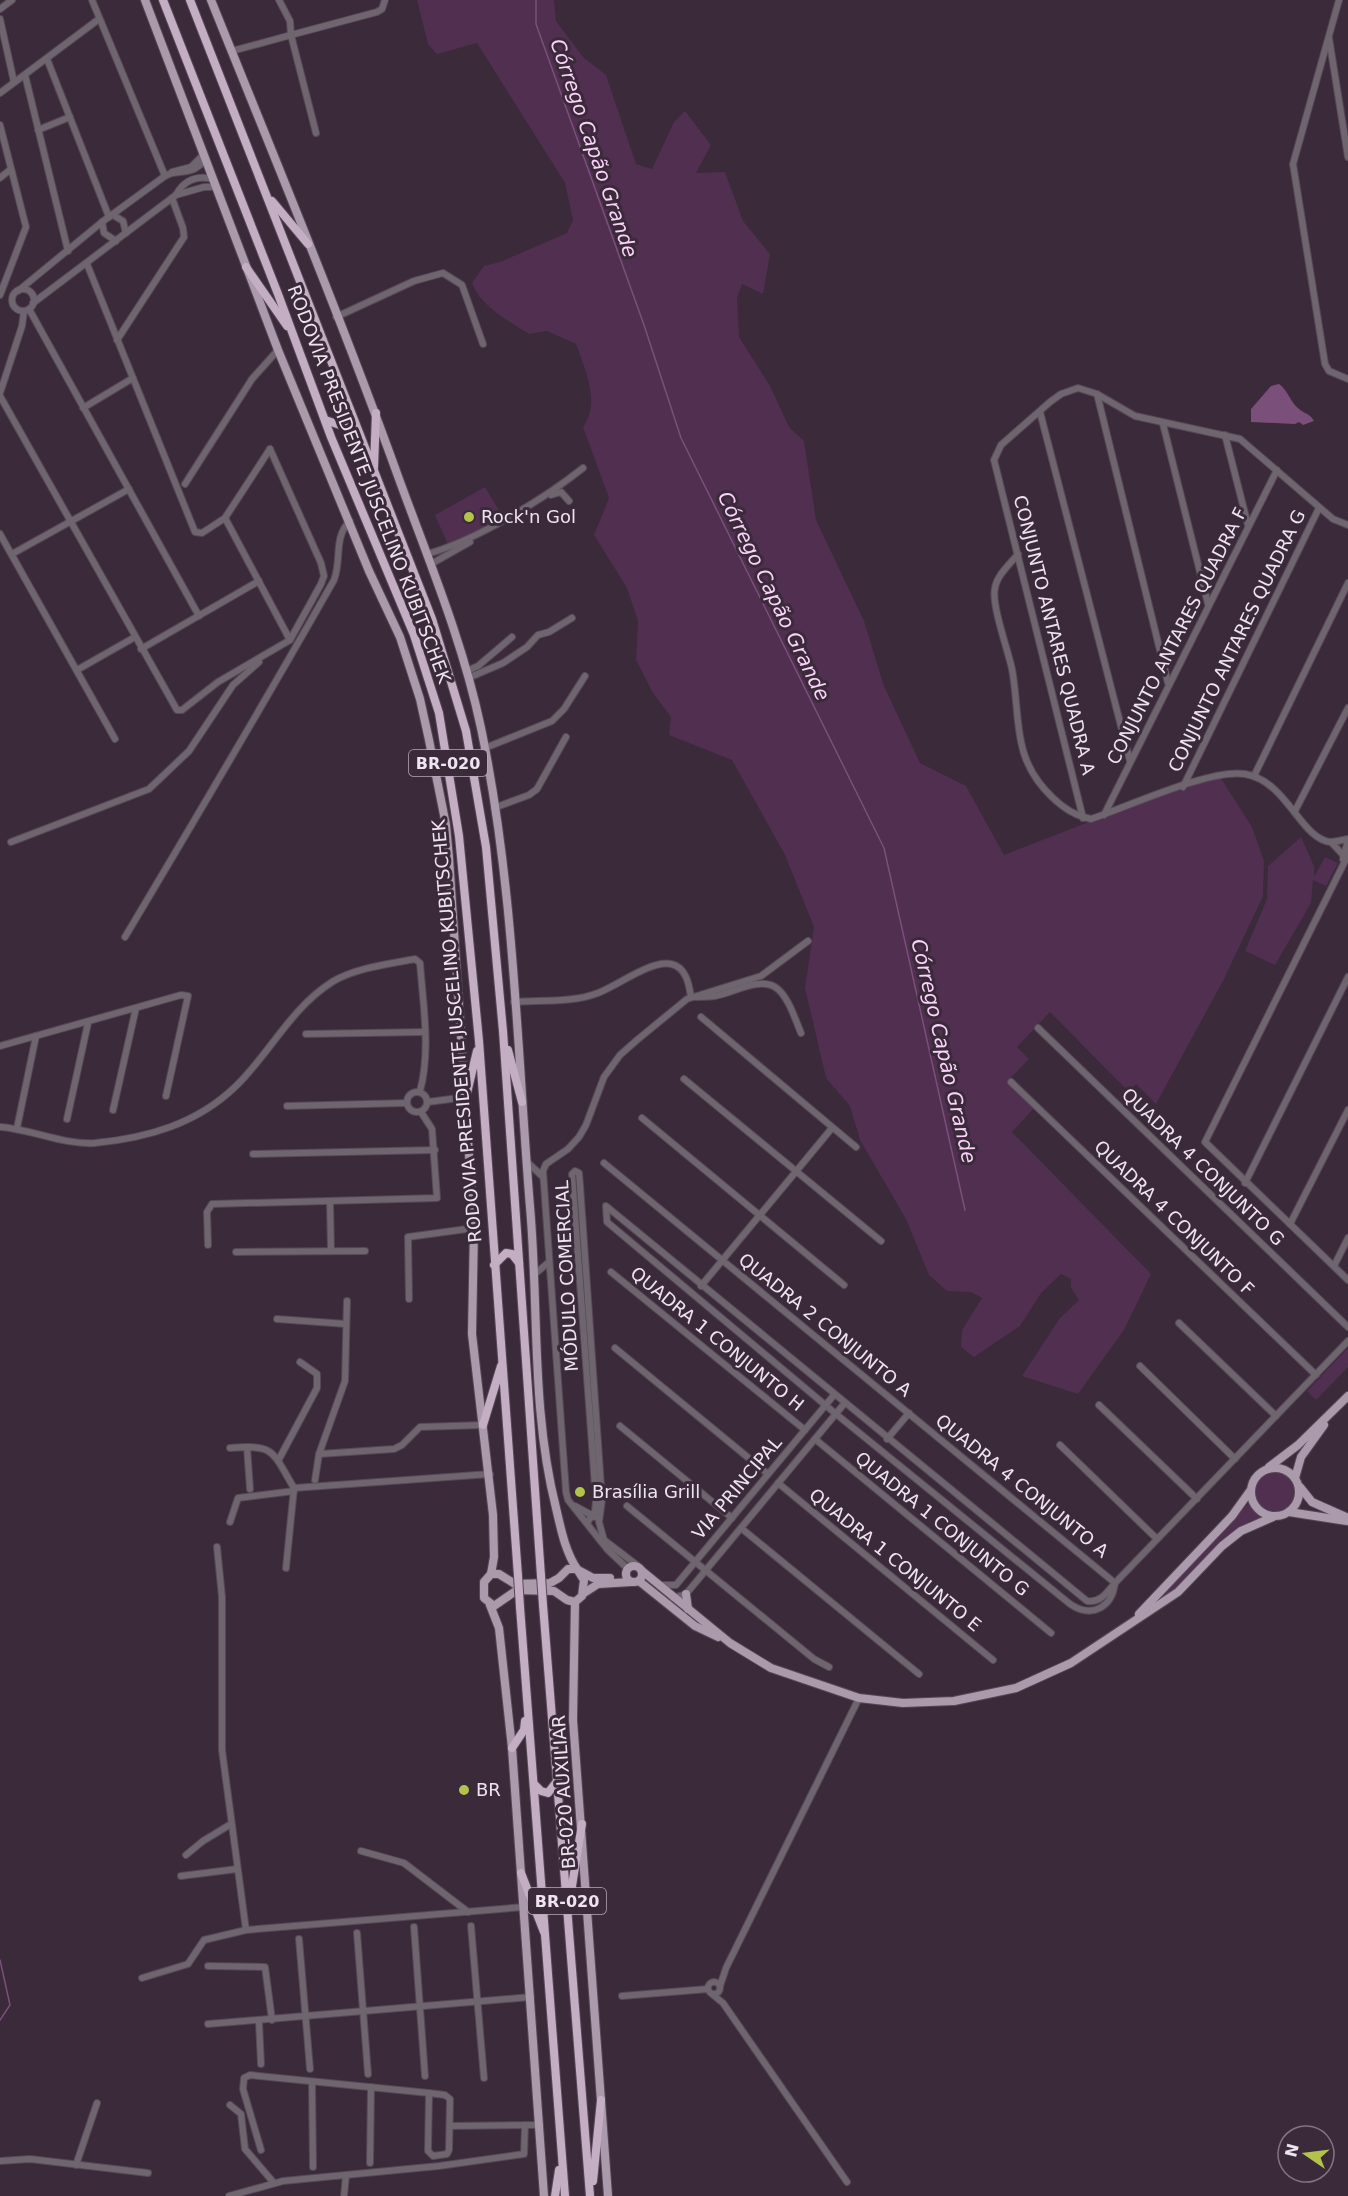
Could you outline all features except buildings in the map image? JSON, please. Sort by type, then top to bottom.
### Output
[{"type":"highway","name":"RODOVIA PRESIDENTE JUSCELINO KUBITSCHEK","points":[[163,0],[325,420],[414,635],[439,713],[459,836],[479,1041],[528,1706]]},
{"type":"highway","name":"RODOVIA PRESIDENTE JUSCELINO KUBITSCHEK","points":[[190,0],[442,644],[466,731],[486,847],[503,1031],[543,1605],[558,1779]]},
{"type":"highway","points":[[267,195],[308,244]]},
{"type":"highway","points":[[246,267],[294,336]]},
{"type":"highway","points":[[325,420],[340,425],[346,420],[350,410]]},
{"type":"highway","points":[[374,473],[376,413]]},
{"type":"highway","points":[[503,1031],[522,1102]]},
{"type":"highway","points":[[466,1097],[479,1041]]},
{"type":"highway","points":[[494,1265],[506,1253],[512,1254],[519,1264]]},
{"type":"highway","points":[[483,1425],[503,1360]]},
{"type":"highway","points":[[512,1748],[524,1730],[528,1706]]},
{"type":"highway","name":"BR-020","points":[[528,1706],[565,2196]]},
{"type":"highway","points":[[535,1785],[548,1793],[558,1779]]},
{"type":"highway","name":"BR-020","points":[[558,1779],[590,2196]]},
{"type":"highway","points":[[568,1913],[582,1824]]},
{"type":"highway","points":[[521,1873],[547,1939]]},
{"type":"highway","points":[[590,2196],[601,2100]]},
{"type":"highway","points":[[555,2196],[561,2155]]},
{"type":"main road","points":[[145,0],[278,350],[400,637],[420,699],[429,740],[448,847],[466,1097],[474,1228],[472,1334],[490,1474],[494,1557],[491,1574],[483,1586],[484,1598],[490,1605],[499,1628],[512,1748],[544,2196]]},
{"type":"main road","points":[[211,0],[376,413],[428,554],[468,674],[485,748],[502,860],[536,1273],[535,1351],[541,1427],[559,1520],[569,1558],[584,1580],[584,1593]]},
{"type":"main road","points":[[1130,1624],[1232,1516],[1250,1491],[1255,1478],[1298,1445],[1348,1396]]},
{"type":"main road","points":[[1289,1512],[1297,1503],[1296,1481],[1306,1447],[1342,1402]]},
{"type":"main road","points":[[1266,1469],[1282,1469],[1296,1481],[1312,1502],[1348,1520]]},
{"type":"main road","points":[[1250,1491],[1254,1506],[1273,1517]]},
{"type":"main road","points":[[631,1577],[664,1599],[694,1626],[730,1643],[771,1668],[859,1698],[903,1703],[954,1701],[1016,1688],[1071,1663],[1178,1592],[1230,1540],[1273,1517],[1289,1512],[1348,1520]]},
{"type":"main road","points":[[491,1574],[498,1574],[515,1584],[550,1583],[568,1569],[578,1570],[597,1578],[642,1577],[640,1568]]},
{"type":"main road","points":[[490,1605],[499,1605],[517,1590],[554,1591],[567,1600],[575,1602],[598,1584],[631,1577],[640,1568]]},
{"type":"main road","points":[[640,1568],[730,1643]]},
{"type":"main road","points":[[686,1594],[687,1609]]},
{"type":"main road","points":[[664,1599],[674,1598]]},
{"type":"main road","name":"BR-020 AUXILIAR","points":[[575,1602],[573,1720],[608,2196]]},
{"type":"street","points":[[0,9],[12,0]]},
{"type":"street","points":[[92,0],[167,175]]},
{"type":"street","points":[[279,0],[290,21],[291,35],[316,133]]},
{"type":"street","points":[[231,51],[377,12],[382,9],[385,0]]},
{"type":"street","points":[[1339,0],[1293,164],[1325,364],[1329,371],[1348,379]]},
{"type":"street","points":[[0,19],[14,82]]},
{"type":"street","points":[[0,91],[99,19]]},
{"type":"street","points":[[1328,35],[1348,157]]},
{"type":"street","points":[[47,59],[111,216],[123,221],[126,233]]},
{"type":"street","points":[[25,75],[68,251]]},
{"type":"street","points":[[38,130],[70,117]]},
{"type":"street","points":[[0,125],[26,231],[0,294]]},
{"type":"street","points":[[167,175],[185,173],[198,168],[205,156]]},
{"type":"street","points":[[13,304],[16,293],[102,222],[167,175],[191,167],[205,156]]},
{"type":"street","points":[[0,178],[11,169]]},
{"type":"street","points":[[185,173],[191,180]]},
{"type":"street","points":[[184,184],[185,173]]},
{"type":"street","points":[[0,294],[13,304],[29,307],[174,196],[184,184],[202,177],[215,183]]},
{"type":"street","points":[[174,196],[215,183]]},
{"type":"street","points":[[117,340],[184,237],[174,196]]},
{"type":"street","points":[[102,222],[104,233],[116,241]]},
{"type":"street","points":[[0,294],[29,291],[29,307],[0,394],[174,707],[182,710],[218,682],[290,640],[309,609],[324,576],[315,549],[270,449],[225,518],[202,533],[194,529],[87,264]]},
{"type":"street","points":[[336,317],[414,281],[443,273],[462,285],[483,344]]},
{"type":"street","points":[[29,307],[199,616]]},
{"type":"street","points":[[185,484],[252,379],[278,350]]},
{"type":"street","points":[[83,408],[133,378]]},
{"type":"street","points":[[1130,761],[1040,412],[1061,394],[1078,388],[1097,394],[1135,416],[1162,424],[1225,435],[1245,442],[1319,508],[1333,519],[1348,525]]},
{"type":"street","points":[[1097,394],[1168,683]]},
{"type":"street","name":"CONJUNTO ANTARES QUADRA A","points":[[1040,412],[1001,445],[994,460],[1083,818]]},
{"type":"street","points":[[1162,424],[1208,605]]},
{"type":"street","points":[[1225,435],[1248,525]]},
{"type":"street","points":[[428,554],[458,545],[565,482],[584,468]]},
{"type":"street","name":"CONJUNTO ANTARES QUADRA F","points":[[1104,815],[1168,683],[1277,470]]},
{"type":"street","points":[[12,554],[129,489]]},
{"type":"street","points":[[431,564],[553,494],[561,492],[569,501]]},
{"type":"street","name":"CONJUNTO ANTARES QUADRA G","points":[[1183,787],[1319,508]]},
{"type":"street","points":[[225,518],[290,640]]},
{"type":"street","points":[[125,936],[213,786],[237,750],[334,580],[339,562],[341,532],[350,521]]},
{"type":"street","points":[[0,534],[115,739]]},
{"type":"street","points":[[1018,554],[998,580],[994,595],[1012,669],[1022,752],[1040,785],[1068,811],[1091,819],[1227,773],[1254,776],[1280,793],[1312,833],[1331,842],[1346,856]]},
{"type":"street","points":[[141,649],[259,581]]},
{"type":"street","points":[[1254,776],[1348,583]]},
{"type":"street","points":[[468,674],[503,663],[518,654],[538,635],[549,632],[572,618]]},
{"type":"street","points":[[77,670],[135,637]]},
{"type":"street","points":[[468,674],[512,637]]},
{"type":"street","points":[[11,842],[149,789],[189,751],[233,685],[270,652]]},
{"type":"street","points":[[485,748],[552,721],[564,709],[585,676]]},
{"type":"street","points":[[1296,811],[1348,708]]},
{"type":"street","points":[[494,808],[529,795],[537,789],[566,737]]},
{"type":"street","points":[[1331,842],[1348,839],[1346,856],[1206,1138],[1206,1143],[1348,1280]]},
{"type":"street","points":[[542,1176],[546,1164],[568,1149],[586,1125],[604,1077],[620,1055],[691,997],[761,976],[808,941]]},
{"type":"street","points":[[0,1127],[17,1128],[67,1140],[93,1143],[156,1132],[200,1115],[236,1085],[288,1020],[331,982],[347,975],[416,959],[420,963],[426,1070],[420,1091]]},
{"type":"street","points":[[514,1002],[596,994],[651,968],[669,963],[680,968],[688,981],[691,997]]},
{"type":"street","points":[[1245,1182],[1348,977]]},
{"type":"street","points":[[691,997],[716,996],[748,986],[768,984],[783,995],[801,1033]]},
{"type":"street","points":[[0,1046],[182,995],[188,996],[166,1096]]},
{"type":"street","points":[[113,1110],[136,1008]]},
{"type":"street","points":[[701,1017],[856,1147]]},
{"type":"street","points":[[67,1119],[88,1023]]},
{"type":"street","name":"QUADRA 4 CONJUNTO G","points":[[1038,1029],[1348,1327]]},
{"type":"street","points":[[306,1035],[424,1032]]},
{"type":"street","points":[[17,1128],[36,1036]]},
{"type":"street","points":[[684,1078],[881,1240]]},
{"type":"street","name":"QUADRA 4 CONJUNTO F","points":[[1011,1082],[1316,1375]]},
{"type":"street","points":[[420,1091],[428,1102]]},
{"type":"street","points":[[420,1091],[408,1096],[407,1103],[415,1112],[421,1112]]},
{"type":"street","points":[[421,1112],[428,1102],[466,1097]]},
{"type":"street","points":[[287,1106],[407,1103]]},
{"type":"street","points":[[1290,1224],[1348,1110]]},
{"type":"street","points":[[208,1245],[207,1212],[212,1204],[437,1198],[432,1129],[421,1112]]},
{"type":"street","points":[[642,1118],[844,1285]]},
{"type":"street","points":[[701,1286],[832,1128]]},
{"type":"street","points":[[253,1154],[435,1150]]},
{"type":"street","name":"MÓDULO COMERCIAL","points":[[526,1161],[542,1176],[566,1492],[572,1504],[631,1577]]},
{"type":"street","name":"QUADRA 2 CONJUNTO A","points":[[604,1163],[909,1413]]},
{"type":"street","name":"MÓDULO COMERCIAL","points":[[576,1185],[599,1522]]},
{"type":"street","points":[[330,1202],[331,1251]]},
{"type":"street","points":[[1115,1583],[1112,1596],[1106,1606],[1087,1612],[1074,1607],[679,1284],[607,1222],[606,1206],[777,1349],[1087,1601],[1100,1599],[1115,1583],[1157,1539],[1197,1499],[1348,1341]]},
{"type":"street","points":[[409,1299],[408,1237],[474,1228]]},
{"type":"street","points":[[1334,1266],[1348,1238]]},
{"type":"street","points":[[236,1252],[365,1251]]},
{"type":"street","name":"MÓDULO COMERCIAL","points":[[536,1273],[549,1262]]},
{"type":"street","name":"QUADRA 1 CONJUNTO H","points":[[611,1272],[805,1430]]},
{"type":"street","points":[[679,1284],[687,1274]]},
{"type":"street","points":[[315,1480],[319,1454],[345,1380],[347,1301]]},
{"type":"street","points":[[277,1319],[346,1324]]},
{"type":"street","points":[[1179,1323],[1276,1416]]},
{"type":"street","points":[[615,1348],[768,1474]]},
{"type":"street","points":[[769,1358],[777,1349]]},
{"type":"street","points":[[278,1461],[317,1388],[317,1374],[300,1362]]},
{"type":"street","points":[[1140,1366],[1235,1459]]},
{"type":"street","name":"VIA PRINCIPAL","points":[[658,1585],[667,1587],[676,1585],[834,1395]]},
{"type":"street","name":"VIA PRINCIPAL","points":[[686,1594],[844,1404]]},
{"type":"street","points":[[1099,1405],[1197,1499]]},
{"type":"street","points":[[887,1439],[909,1413]]},
{"type":"street","name":"QUADRA 4 CONJUNTO A","points":[[909,1413],[1115,1583]]},
{"type":"street","points":[[818,1414],[825,1415],[829,1422]]},
{"type":"street","points":[[319,1454],[394,1449],[402,1445],[420,1427],[483,1425]]},
{"type":"street","points":[[620,1426],[732,1518]]},
{"type":"street","name":"QUADRA 1 CONJUNTO G","points":[[815,1439],[1050,1633]]},
{"type":"street","points":[[1060,1445],[1157,1539]]},
{"type":"street","points":[[230,1448],[262,1446],[278,1461],[294,1490],[286,1568]]},
{"type":"street","points":[[247,1447],[250,1490]]},
{"type":"street","points":[[890,1458],[899,1448]]},
{"type":"street","points":[[776,1465],[786,1473]]},
{"type":"street","points":[[230,1522],[238,1498],[294,1490],[490,1474]]},
{"type":"street","name":"QUADRA 1 CONJUNTO E","points":[[778,1483],[993,1660]]},
{"type":"street","name":"MÓDULO COMERCIAL","points":[[589,1525],[599,1500]]},
{"type":"street","points":[[747,1500],[757,1508]]},
{"type":"street","points":[[572,1504],[592,1515],[599,1522],[604,1540],[640,1568]]},
{"type":"street","points":[[627,1506],[814,1659],[829,1667]]},
{"type":"street","points":[[589,1525],[599,1522]]},
{"type":"street","points":[[741,1528],[919,1674]]},
{"type":"street","points":[[217,1547],[222,1597],[222,1750],[246,1930]]},
{"type":"street","points":[[1032,1574],[1040,1564]]},
{"type":"street","points":[[674,1598],[686,1594]]},
{"type":"street","points":[[720,1988],[726,1968],[859,1698]]},
{"type":"street","points":[[186,1855],[231,1824]]},
{"type":"street","points":[[361,1851],[404,1863],[468,1912]]},
{"type":"street","points":[[181,1876],[237,1869]]},
{"type":"street","points":[[142,1978],[188,1964],[204,1940],[246,1930],[524,1907]]},
{"type":"street","points":[[471,1926],[484,2078]]},
{"type":"street","points":[[414,1927],[425,2076]]},
{"type":"street","points":[[357,1933],[368,2074]]},
{"type":"street","points":[[299,1939],[310,2069]]},
{"type":"street","points":[[208,1966],[265,1967],[272,2020]]},
{"type":"street","points":[[710,1992],[712,1982],[726,1968]]},
{"type":"street","points":[[712,1982],[718,1983],[723,2003]]},
{"type":"street","points":[[622,1996],[710,1992],[720,1988]]},
{"type":"street","points":[[710,1992],[723,2003],[847,2182]]},
{"type":"street","points":[[208,2024],[259,2022],[531,1997]]},
{"type":"street","points":[[259,2022],[261,2064]]},
{"type":"street","points":[[261,2151],[243,2089],[244,2078],[255,2075],[429,2093],[448,2096],[450,2126],[447,2154],[430,2154],[429,2093]]},
{"type":"street","points":[[312,2082],[313,2167]]},
{"type":"street","points":[[370,2163],[371,2087]]},
{"type":"street","points":[[76,2166],[97,2103]]},
{"type":"street","points":[[230,2105],[240,2114],[245,2149],[274,2183]]},
{"type":"street","points":[[230,2196],[274,2183],[524,2154],[525,2125]]},
{"type":"street","points":[[450,2126],[540,2125]]},
{"type":"street","points":[[0,2161],[30,2159],[148,2173]]},
{"type":"street","points":[[344,2196],[346,2175]]},
{"type":"shaded area","points":[[417,0],[554,0],[556,21],[583,57],[606,75],[636,164],[652,169],[674,122],[685,111],[711,145],[696,173],[725,172],[743,221],[770,254],[763,294],[742,284],[737,298],[739,337],[770,386],[789,427],[804,441],[816,520],[864,621],[884,686],[920,763],[966,786],[1004,855],[1217,772],[1252,827],[1264,861],[1263,896],[1224,979],[1156,1104],[1136,1084],[1129,1091],[1050,1012],[1017,1047],[1029,1059],[1008,1081],[1034,1108],[1012,1132],[1151,1274],[1124,1330],[1078,1394],[1022,1376],[1060,1318],[1079,1300],[1071,1288],[1071,1279],[1061,1274],[1041,1293],[1020,1326],[974,1357],[961,1347],[962,1330],[982,1298],[971,1292],[947,1291],[929,1275],[906,1219],[860,1140],[850,1106],[826,1078],[805,988],[814,927],[785,855],[732,760],[669,735],[671,717],[653,693],[636,660],[638,621],[627,588],[594,535],[609,498],[583,427],[591,407],[591,397],[587,375],[576,344],[547,331],[529,334],[489,306],[472,283],[484,266],[500,262],[567,233],[573,220],[565,183],[477,43],[437,54],[428,44]]},
{"type":"shaded area","points":[[1279,384],[1295,405],[1311,416],[1314,421],[1303,425],[1299,422],[1295,424],[1251,422],[1251,409],[1271,386]]},
{"type":"shaded area","name":"Rock'n Gol","points":[[485,487],[504,519],[450,549],[435,515]]},
{"type":"shaded area","points":[[1301,837],[1314,866],[1314,877],[1325,857],[1338,863],[1326,886],[1313,880],[1311,903],[1275,965],[1245,951],[1267,899],[1268,866]]},
{"type":"shaded area","points":[[1348,1348],[1348,1367],[1316,1400],[1307,1391]]},
{"type":"shaded area","points":[[1275,1469],[1291,1476],[1298,1492],[1291,1508],[1275,1515],[1259,1508],[1252,1492],[1259,1476]]},
{"type":"shaded area","points":[[1249,1503],[1262,1520],[1249,1525],[1180,1588],[1141,1615]]},
{"type":"waterway","name":"Córrego Capão Grande","points":[[536,0],[536,24],[644,325],[681,438],[884,848],[965,1210]]},
{"type":"waterway","points":[[0,1960],[10,2005],[0,2020]]},
{"type":"place","name":"Rock'n Gol","points":[[469,517]]},
{"type":"place","name":"Brasília Grill","points":[[580,1492]]},
{"type":"place","name":"BR","points":[[464,1790]]}]
